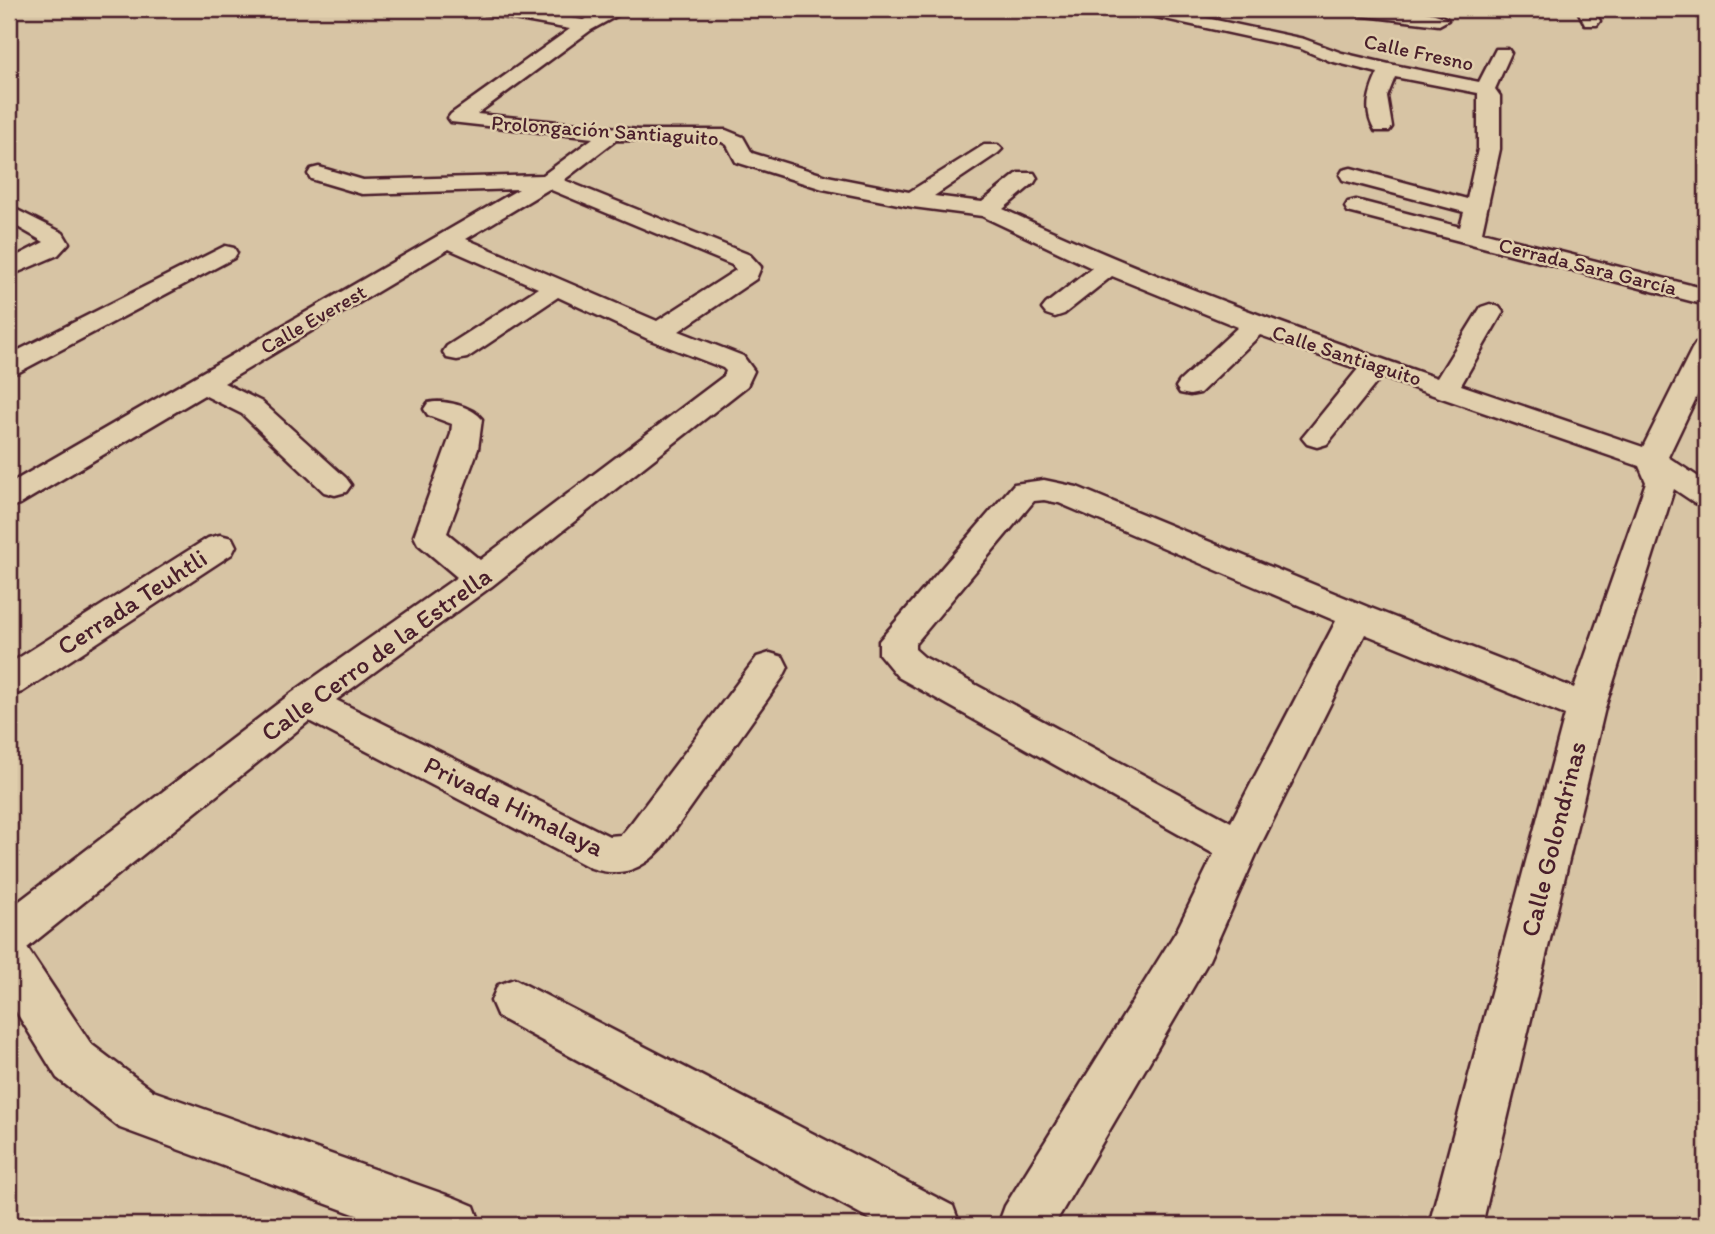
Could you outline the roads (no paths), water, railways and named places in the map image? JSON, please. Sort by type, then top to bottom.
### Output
[{"type":"street","points":[[485,9],[585,26],[621,9]]},
{"type":"street","name":"Calle Fresno","points":[[1142,9],[1304,44],[1336,57],[1389,70],[1485,89]]},
{"type":"street","points":[[1326,52],[1366,10],[1439,20]]},
{"type":"street","name":"Prolongación Santiaguito","points":[[585,26],[458,118],[639,136],[726,136],[736,141],[744,157],[823,182],[913,200],[987,210]]},
{"type":"street","points":[[1485,89],[1502,53]]},
{"type":"street","points":[[1382,127],[1377,97],[1389,70]]},
{"type":"street","name":"Cerrada Sara García","points":[[1469,235],[1489,149],[1490,96],[1485,89]]},
{"type":"street","name":"Calle Everest","points":[[9,496],[548,181],[612,133]]},
{"type":"street","points":[[913,200],[991,149]]},
{"type":"street","points":[[319,174],[362,187],[548,181],[741,260],[749,267],[747,274],[657,333],[558,286],[449,240]]},
{"type":"street","points":[[1351,175],[1477,209]]},
{"type":"street","points":[[987,210],[1026,178]]},
{"type":"street","name":"Cerrada Sara García","points":[[1356,207],[1706,297]]},
{"type":"street","name":"Calle Santiaguito","points":[[987,210],[1082,255],[1256,325],[1651,460],[1706,496]]},
{"type":"street","points":[[9,213],[55,238],[57,243],[49,250],[9,269]]},
{"type":"street","points":[[9,366],[225,253]]},
{"type":"street","points":[[1055,309],[1110,265]]},
{"type":"street","points":[[457,352],[558,286]]},
{"type":"street","points":[[1446,388],[1490,312]]},
{"type":"street","points":[[1190,387],[1256,325]]},
{"type":"street","name":"Calle Cerro de la Estrella","points":[[9,935],[306,702],[480,578],[737,380],[740,372],[733,362],[657,333]]},
{"type":"street","points":[[1651,460],[1706,349]]},
{"type":"street","points":[[1317,438],[1376,365]]},
{"type":"street","points":[[202,383],[252,408],[335,485]]},
{"type":"street","points":[[438,409],[467,419],[467,435],[433,517],[430,537],[480,578]]},
{"type":"street","name":"Calle Golondrinas","points":[[1456,1225],[1586,708],[1661,482],[1651,460]]},
{"type":"street","points":[[1239,847],[911,667],[897,654],[897,641],[1025,491],[1044,490],[1066,494],[1356,616],[1586,708]]},
{"type":"street","name":"Cerrada Teuhtli","points":[[9,682],[220,545]]},
{"type":"street","points":[[1024,1225],[1193,945],[1239,847],[1356,616]]},
{"type":"street","name":"Privada Himalaya","points":[[306,702],[606,855],[632,851],[647,835],[770,667]]},
{"type":"street","points":[[9,960],[74,1061],[138,1110],[455,1225]]},
{"type":"street","points":[[514,1001],[934,1225]]}]
